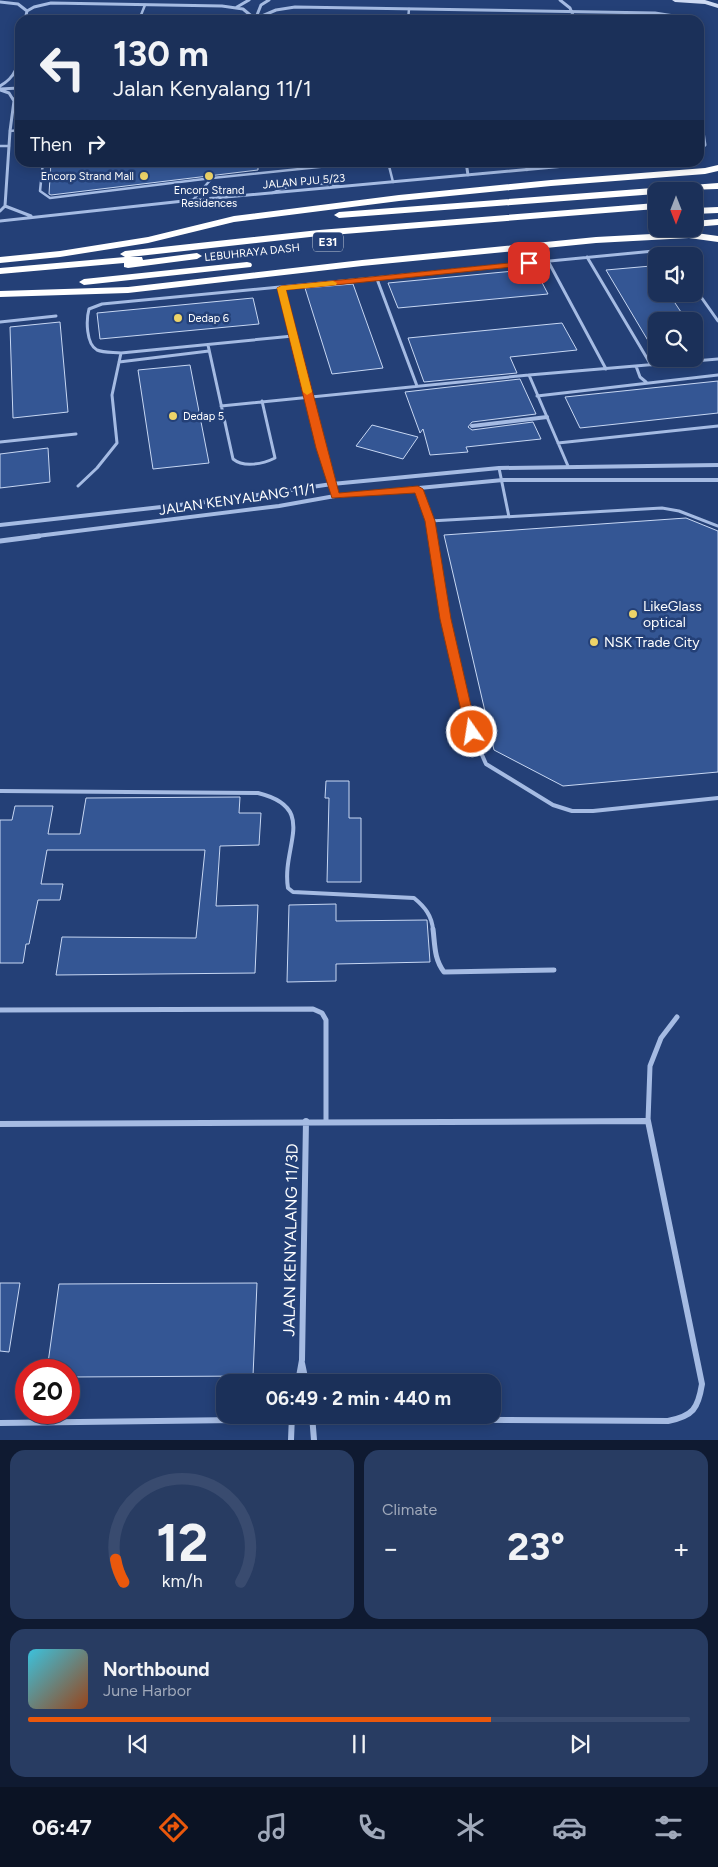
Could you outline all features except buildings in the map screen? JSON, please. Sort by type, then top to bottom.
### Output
[{"type":"highway","points":[[0,260],[60,254],[148,240],[234,220],[399,198],[551,183],[706,171],[718,168]]},
{"type":"highway","points":[[0,255],[311,217],[718,186]]},
{"type":"highway","points":[[703,202],[718,201]]},
{"type":"highway","points":[[0,270],[319,233],[648,207]]},
{"type":"highway","points":[[703,211],[718,210]]},
{"type":"highway","name":"LEBUHRAYA DASH","points":[[0,270],[648,215]]},
{"type":"highway","points":[[703,223],[718,222]]},
{"type":"highway","name":"LEBUHRAYA DASH","points":[[0,290],[475,242],[648,228]]},
{"type":"highway","points":[[0,281],[265,248],[319,233]]},
{"type":"highway","points":[[0,294],[128,290],[362,262],[596,240],[689,236],[718,239]]},
{"type":"main road","points":[[675,0],[705,2],[718,6]]},
{"type":"street","points":[[236,7],[249,0]]},
{"type":"street","points":[[257,15],[261,5],[269,0]]},
{"type":"street","points":[[560,0],[569,5],[574,15]]},
{"type":"street","points":[[0,2],[18,4],[27,11]]},
{"type":"street","points":[[26,15],[27,11],[34,7],[51,3],[236,7],[247,11],[251,15]]},
{"type":"street","points":[[266,15],[276,10],[295,7],[670,15]]},
{"type":"street","points":[[0,88],[15,75]]},
{"type":"street","points":[[0,88],[15,88]]},
{"type":"street","points":[[0,88],[9,93],[14,101],[5,206],[0,211]]},
{"type":"street","points":[[467,167],[468,175]]},
{"type":"street","name":"JALAN PJU 5/23","points":[[0,221],[193,200],[558,167]]},
{"type":"street","points":[[5,206],[22,214],[47,217]]},
{"type":"street","points":[[472,426],[547,417]]},
{"type":"street","name":"JALAN KENYALANG 11/1","points":[[0,525],[224,500],[332,484],[499,468],[718,465]]},
{"type":"street","name":"JALAN KENYALANG 11/1","points":[[0,540],[269,507],[335,496],[503,480],[718,480]]},
{"type":"street","points":[[0,1124],[306,1121],[648,1121],[702,1384],[700,1400],[694,1412],[682,1419],[668,1421],[501,1419]]},
{"type":"street","name":"JALAN KENYALANG 11/3D","points":[[299,1374],[302,1360],[306,1121]]},
{"type":"street","name":"JALAN KENYALANG 11/3D","points":[[302,1360],[305,1374]]},
{"type":"street","points":[[0,1423],[216,1419]]},
{"type":"street","points":[[291,1440],[292,1424]]},
{"type":"street","points":[[313,1424],[314,1440]]},
{"type":"lane","points":[[142,15],[145,5]]},
{"type":"lane","points":[[408,15],[409,9]]},
{"type":"lane","points":[[10,131],[15,131]]},
{"type":"lane","points":[[0,146],[9,146]]},
{"type":"lane","points":[[42,167],[40,191],[50,198],[319,167]]},
{"type":"lane","points":[[390,167],[394,182]]},
{"type":"lane","points":[[193,200],[212,178]]},
{"type":"lane","points":[[272,193],[284,186],[297,183],[320,182],[342,187]]},
{"type":"lane","points":[[293,336],[121,353],[98,351],[92,347],[86,318],[89,309],[102,304],[377,279],[648,251]]},
{"type":"lane","points":[[587,257],[648,360]]},
{"type":"lane","points":[[548,261],[606,369]]},
{"type":"lane","points":[[377,279],[417,386]]},
{"type":"lane","points":[[281,288],[335,496]]},
{"type":"lane","points":[[703,300],[718,321]]},
{"type":"lane","points":[[0,322],[56,316]]},
{"type":"lane","points":[[208,345],[233,459],[236,463],[270,461],[275,458],[262,401]]},
{"type":"lane","points":[[119,362],[209,351]]},
{"type":"lane","points":[[78,486],[97,468],[117,443],[112,395],[121,353]]},
{"type":"lane","points":[[703,360],[718,359]]},
{"type":"lane","points":[[221,406],[308,396],[648,365]]},
{"type":"lane","points":[[636,366],[640,377],[646,382]]},
{"type":"lane","points":[[529,375],[568,466]]},
{"type":"lane","points":[[537,396],[718,375]]},
{"type":"lane","points":[[558,443],[718,426]]},
{"type":"lane","points":[[0,442],[76,434]]},
{"type":"lane","points":[[499,468],[503,480],[509,517]]},
{"type":"lane","points":[[418,489],[430,521],[448,628],[472,732],[486,764],[553,805],[572,810],[593,811],[718,798]]},
{"type":"lane","points":[[430,521],[662,508],[679,511],[718,526]]},
{"type":"lane","points":[[0,791],[258,793],[275,797],[286,804],[292,814],[293,823],[287,882],[288,888],[293,892],[414,898],[423,903],[428,911],[434,928],[437,962],[444,972],[554,970]]},
{"type":"lane","points":[[0,1010],[313,1009],[322,1013],[326,1020],[326,1122]]},
{"type":"lane","points":[[648,1121],[650,1066],[661,1038],[676,1016]]},
{"type":"slow traffic","points":[[307,392],[281,288],[333,283]]},
{"type":"place","name":"Encorp Strand Mall","points":[[144,176]]},
{"type":"place","name":"Encorp Strand Residences","points":[[209,176]]},
{"type":"place","name":"Dedap 6","points":[[178,318]]},
{"type":"place","name":"Dedap 5","points":[[173,416]]},
{"type":"place","name":"LikeGlass optical","points":[[633,614]]},
{"type":"place","name":"NSK Trade City","points":[[594,642]]},
{"type":"route","points":[[472,732],[445,619],[430,521],[418,489],[335,496],[281,288],[529,263]]}]
